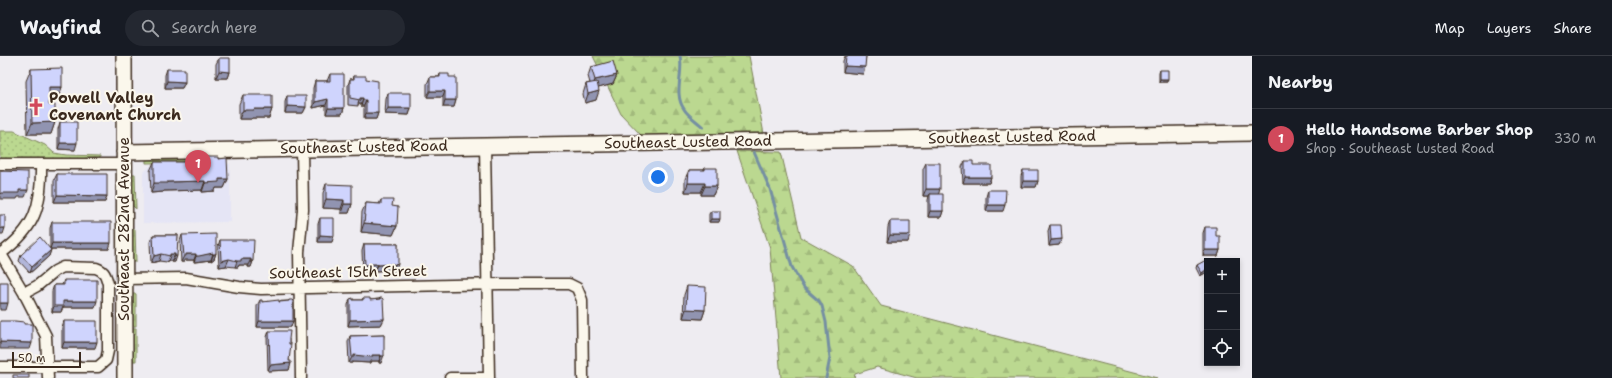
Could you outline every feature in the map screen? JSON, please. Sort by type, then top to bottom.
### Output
[{"type":"main road","name":"Southeast 282nd Avenue","points":[[124,56],[125,378]]},
{"type":"main road","name":"Southeast Lusted Road","points":[[124,158],[302,148],[1252,133]]},
{"type":"street","points":[[450,378],[489,378],[485,145]]},
{"type":"street","points":[[301,378],[299,247],[303,210],[302,148]]},
{"type":"street","points":[[0,164],[41,164],[124,158]]},
{"type":"street","points":[[41,164],[41,194],[31,223],[20,238],[0,254],[24,293],[46,336],[48,373]]},
{"type":"street","points":[[0,367],[48,373],[98,367],[106,360],[108,351],[108,284],[106,275],[102,270],[96,268],[63,267],[55,271],[37,286],[24,293]]},
{"type":"street","name":"Southeast 15th Street","points":[[124,279],[186,278],[250,288],[565,284],[574,286],[579,292],[582,300],[583,378]]},
{"type":"shaded area","points":[[230,164],[230,222],[143,223],[143,173],[150,166]]},
{"type":"green space","points":[[593,56],[749,56],[764,134],[645,137],[641,135],[621,114]]},
{"type":"green space","points":[[0,131],[14,131],[45,145],[54,153],[66,155],[100,156],[100,161],[0,161]]},
{"type":"green space","points":[[737,151],[781,152],[801,237],[853,266],[881,306],[1157,378],[917,378],[877,367],[855,374],[854,378],[781,378],[770,248]]},
{"type":"green space","points":[[146,160],[203,160],[203,162],[146,163]]},
{"type":"green space","points":[[132,174],[135,174],[136,209],[133,206]]},
{"type":"green space","points":[[132,229],[135,229],[136,262],[132,262]]},
{"type":"green space","points":[[133,294],[136,294],[136,326],[133,326]]},
{"type":"green space","points":[[133,328],[136,328],[136,361],[133,361]]},
{"type":"building","points":[[846,56],[866,56],[865,67],[845,66]]},
{"type":"building","points":[[219,58],[230,58],[230,72],[219,71]]},
{"type":"building","points":[[613,61],[617,75],[595,80],[591,67]]},
{"type":"building","points":[[62,68],[62,87],[49,87],[49,105],[55,105],[55,122],[32,123],[31,69]]},
{"type":"building","points":[[167,69],[185,69],[185,82],[167,81]]},
{"type":"building","points":[[1160,70],[1168,70],[1168,79],[1160,79]]},
{"type":"building","points":[[330,74],[344,74],[344,108],[328,108],[328,99],[315,102],[315,81],[330,81]]},
{"type":"building","points":[[440,74],[449,74],[449,77],[456,77],[456,100],[445,100],[445,91],[430,91],[430,77],[440,77]]},
{"type":"building","points":[[354,76],[366,76],[366,79],[378,81],[378,113],[366,113],[366,100],[363,100],[363,98],[360,98],[360,100],[350,98],[350,79],[354,79]]},
{"type":"building","points":[[597,82],[599,91],[588,94],[586,84]]},
{"type":"building","points":[[388,93],[411,93],[411,108],[388,108]]},
{"type":"building","points":[[243,95],[272,95],[272,109],[243,110]]},
{"type":"building","points":[[287,96],[306,96],[306,107],[287,106]]},
{"type":"building","points":[[60,122],[77,122],[77,143],[60,143]]},
{"type":"building","points":[[218,157],[218,159],[227,158],[228,179],[219,179],[219,182],[205,183],[205,181],[154,183],[154,162],[191,162],[191,158]]},
{"type":"building","points":[[965,161],[973,161],[973,165],[991,165],[991,177],[965,177]]},
{"type":"building","points":[[926,163],[940,163],[940,189],[926,189]]},
{"type":"building","points":[[705,168],[717,168],[717,186],[705,186],[705,183],[688,183],[689,170],[705,170]]},
{"type":"building","points":[[1023,170],[1038,170],[1038,181],[1023,181]]},
{"type":"building","points":[[0,171],[28,172],[28,190],[19,190],[19,193],[0,193]]},
{"type":"building","points":[[57,174],[107,174],[107,196],[57,195]]},
{"type":"building","points":[[326,184],[352,185],[352,204],[344,204],[344,200],[326,199]]},
{"type":"building","points":[[988,190],[1006,190],[1005,205],[988,205]]},
{"type":"building","points":[[930,194],[943,194],[943,211],[930,211]]},
{"type":"building","points":[[381,200],[393,200],[392,206],[398,207],[397,226],[364,223],[366,203],[381,204]]},
{"type":"building","points":[[711,211],[720,211],[720,219],[711,219]]},
{"type":"building","points":[[0,215],[5,215],[5,228],[0,228]]},
{"type":"building","points":[[320,218],[334,218],[334,236],[320,235]]},
{"type":"building","points":[[890,221],[910,221],[910,235],[890,235]]},
{"type":"building","points":[[52,222],[111,222],[111,243],[52,243]]},
{"type":"building","points":[[1050,225],[1061,225],[1062,239],[1051,240]]},
{"type":"building","points":[[1205,227],[1216,227],[1216,236],[1220,236],[1220,250],[1205,250]]},
{"type":"building","points":[[216,234],[216,253],[213,255],[213,253],[199,256],[196,256],[196,254],[186,254],[186,256],[184,256],[182,235]]},
{"type":"building","points":[[153,235],[178,235],[177,256],[175,256],[175,254],[170,254],[170,256],[161,254],[154,256]]},
{"type":"building","points":[[40,237],[51,250],[32,267],[21,255]]},
{"type":"building","points":[[220,240],[254,240],[253,261],[251,261],[251,259],[241,259],[241,261],[237,261],[229,259],[221,261]]},
{"type":"building","points":[[364,244],[398,244],[398,264],[365,265]]},
{"type":"building","points":[[1204,261],[1204,271],[1202,273],[1197,265]]},
{"type":"building","points":[[64,280],[97,280],[97,301],[63,301],[63,306],[54,306],[54,285],[64,285]]},
{"type":"building","points":[[0,282],[8,282],[8,303],[0,303]]},
{"type":"building","points":[[687,286],[706,287],[705,310],[686,309]]},
{"type":"building","points":[[353,298],[353,300],[363,300],[363,298],[370,298],[370,300],[382,298],[384,319],[350,320],[350,299]]},
{"type":"building","points":[[260,300],[262,300],[262,302],[279,300],[279,302],[292,300],[293,321],[259,321]]},
{"type":"building","points":[[0,321],[15,321],[24,322],[24,324],[32,324],[32,343],[0,342]]},
{"type":"building","points":[[64,321],[97,321],[97,342],[64,342]]},
{"type":"building","points":[[269,331],[290,331],[289,344],[291,344],[289,361],[291,361],[291,363],[270,365]]},
{"type":"building","points":[[384,335],[384,356],[372,355],[372,357],[354,355],[354,357],[352,357],[350,336]]},
{"type":"building","points":[[13,375],[29,375],[29,378],[13,378]]},
{"type":"waterway","points":[[680,56],[681,70],[679,96],[681,103],[688,114],[703,127]]},
{"type":"waterway","points":[[754,152],[770,189],[792,267],[804,288],[819,301],[822,306],[826,322],[830,358],[826,378]]},
{"type":"place","name":"Powell Valley Covenant Church","points":[[36,107]]},
{"type":"place","name":"Hello Handsome Barber Shop","points":[[198,183]]}]
